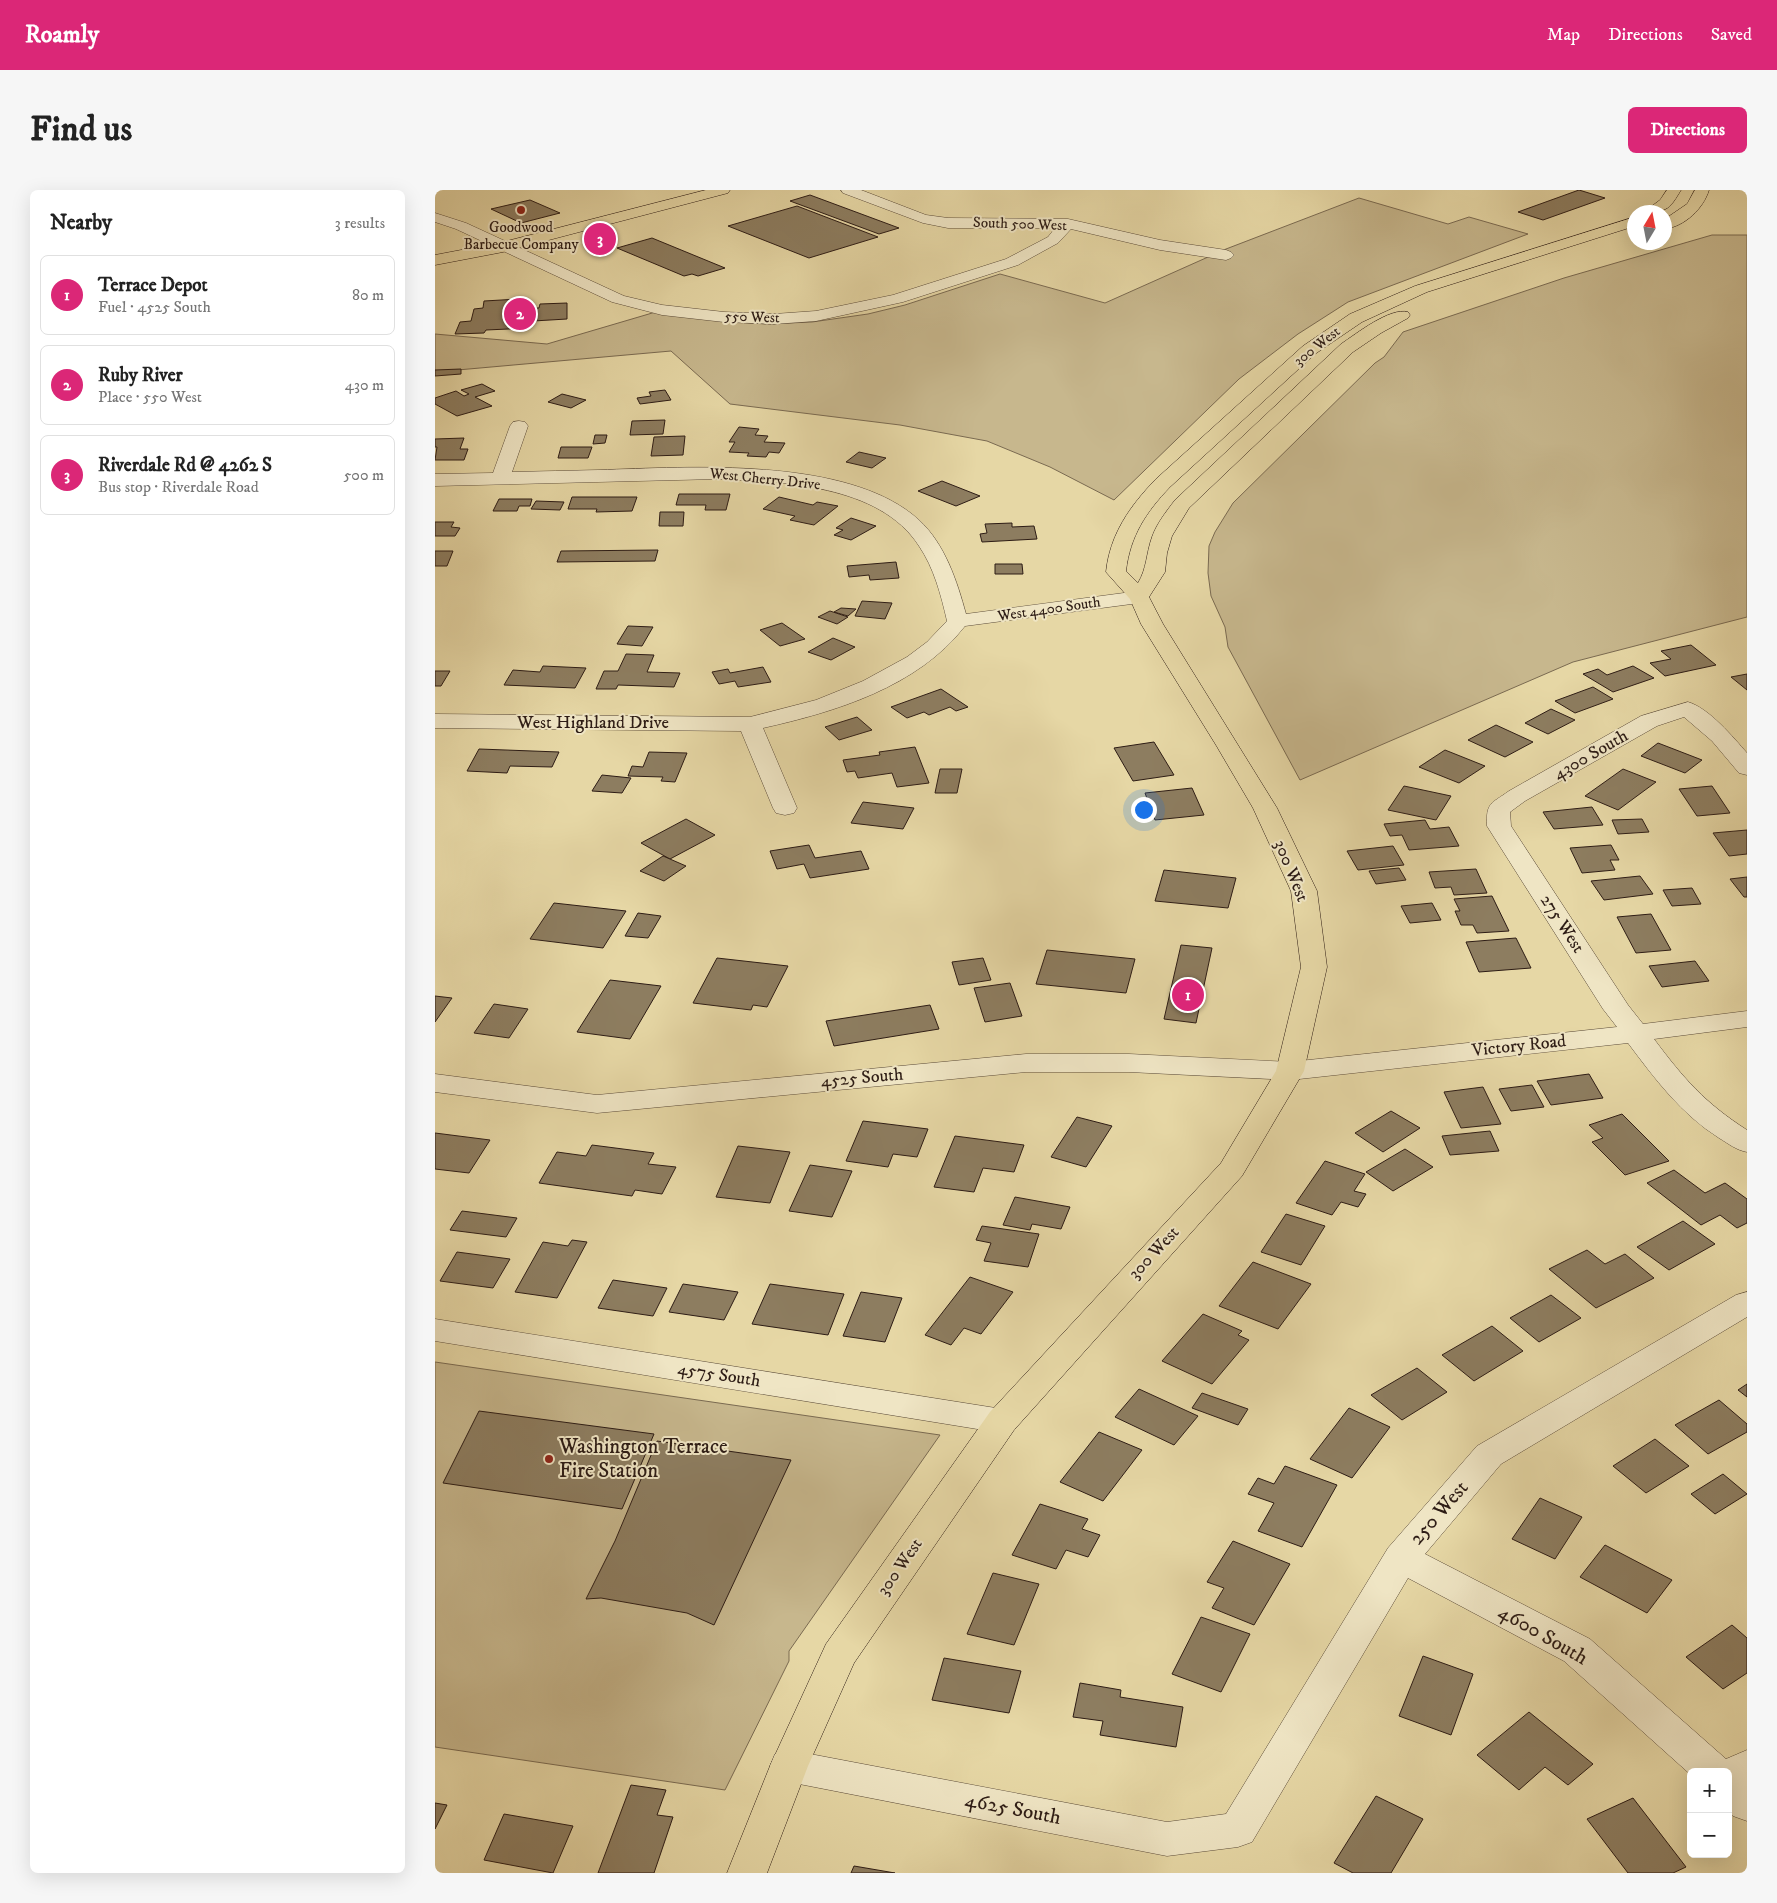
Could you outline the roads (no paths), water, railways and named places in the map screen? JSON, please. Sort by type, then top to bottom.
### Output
[{"type":"main road","points":[[435,260],[503,247],[723,190]]},
{"type":"main road","points":[[1662,205],[1674,190]]},
{"type":"main road","points":[[1672,221],[1690,210],[1699,199],[1702,190]]},
{"type":"main road","name":"300 West","points":[[747,1873],[789,1766],[839,1655],[1003,1421],[1171,1234],[1233,1169],[1290,1071],[1314,967],[1304,891],[1265,808],[1152,624],[1139,597],[1116,572],[1122,542],[1135,515],[1163,483],[1327,336],[1364,313],[1411,293],[1627,225]]},
{"type":"main road","name":"300 West","points":[[1139,597],[1155,572],[1157,553],[1162,536],[1182,504],[1297,394],[1355,342],[1390,320],[1434,301],[1627,239]]},
{"type":"main road","points":[[435,272],[486,260],[503,247]]},
{"type":"street","name":"South 500 West","points":[[848,190],[923,219],[948,223],[1068,224],[1160,245],[1225,255]]},
{"type":"street","name":"550 West","points":[[435,218],[454,223],[618,299],[662,310],[724,317],[774,319],[831,313],[897,299],[1012,262],[1053,240],[1068,224]]},
{"type":"street","points":[[500,478],[519,426]]},
{"type":"street","name":"West Cherry Drive","points":[[435,480],[721,472],[790,479],[840,487],[883,504],[911,523],[933,549],[947,580],[958,622]]},
{"type":"street","name":"West 4400 South","points":[[958,622],[1139,597]]},
{"type":"street","name":"West Highland Drive","points":[[435,721],[750,724],[783,717],[835,701],[878,683],[903,670],[937,646],[958,622]]},
{"type":"street","name":"4300 South","points":[[1498,810],[1517,796],[1649,721],[1688,709],[1721,736],[1747,768]]},
{"type":"street","points":[[750,724],[785,808]]},
{"type":"street","name":"275 West","points":[[1498,810],[1499,826],[1612,1002],[1656,1063],[1695,1107],[1747,1144]]},
{"type":"street","name":"Victory Road","points":[[1290,1071],[1747,1019]]},
{"type":"street","name":"4525 South","points":[[435,1084],[597,1104],[1026,1063],[1129,1063],[1290,1071]]},
{"type":"street","name":"250 West","points":[[1238,1830],[1401,1558],[1489,1455],[1747,1302]]},
{"type":"street","name":"4575 South","points":[[435,1330],[1003,1421]]},
{"type":"street","name":"4600 South","points":[[1401,1558],[1577,1650],[1710,1768]]},
{"type":"street","name":"4625 South","points":[[789,1766],[1167,1839],[1238,1830]]},
{"type":"street","points":[[1732,1776],[1747,1766]]},
{"type":"street","points":[[1732,1788],[1747,1804]]},
{"type":"place","name":"Goodwood Barbecue Company","points":[[521,210]]},
{"type":"place","name":"Riverdale Rd @ 4262 S","points":[[600,239]]},
{"type":"place","name":"Ruby River","points":[[520,314]]},
{"type":"place","name":"Terrace Depot","points":[[1188,995]]},
{"type":"place","name":"Washington Terrace Fire Station","points":[[549,1459]]}]
